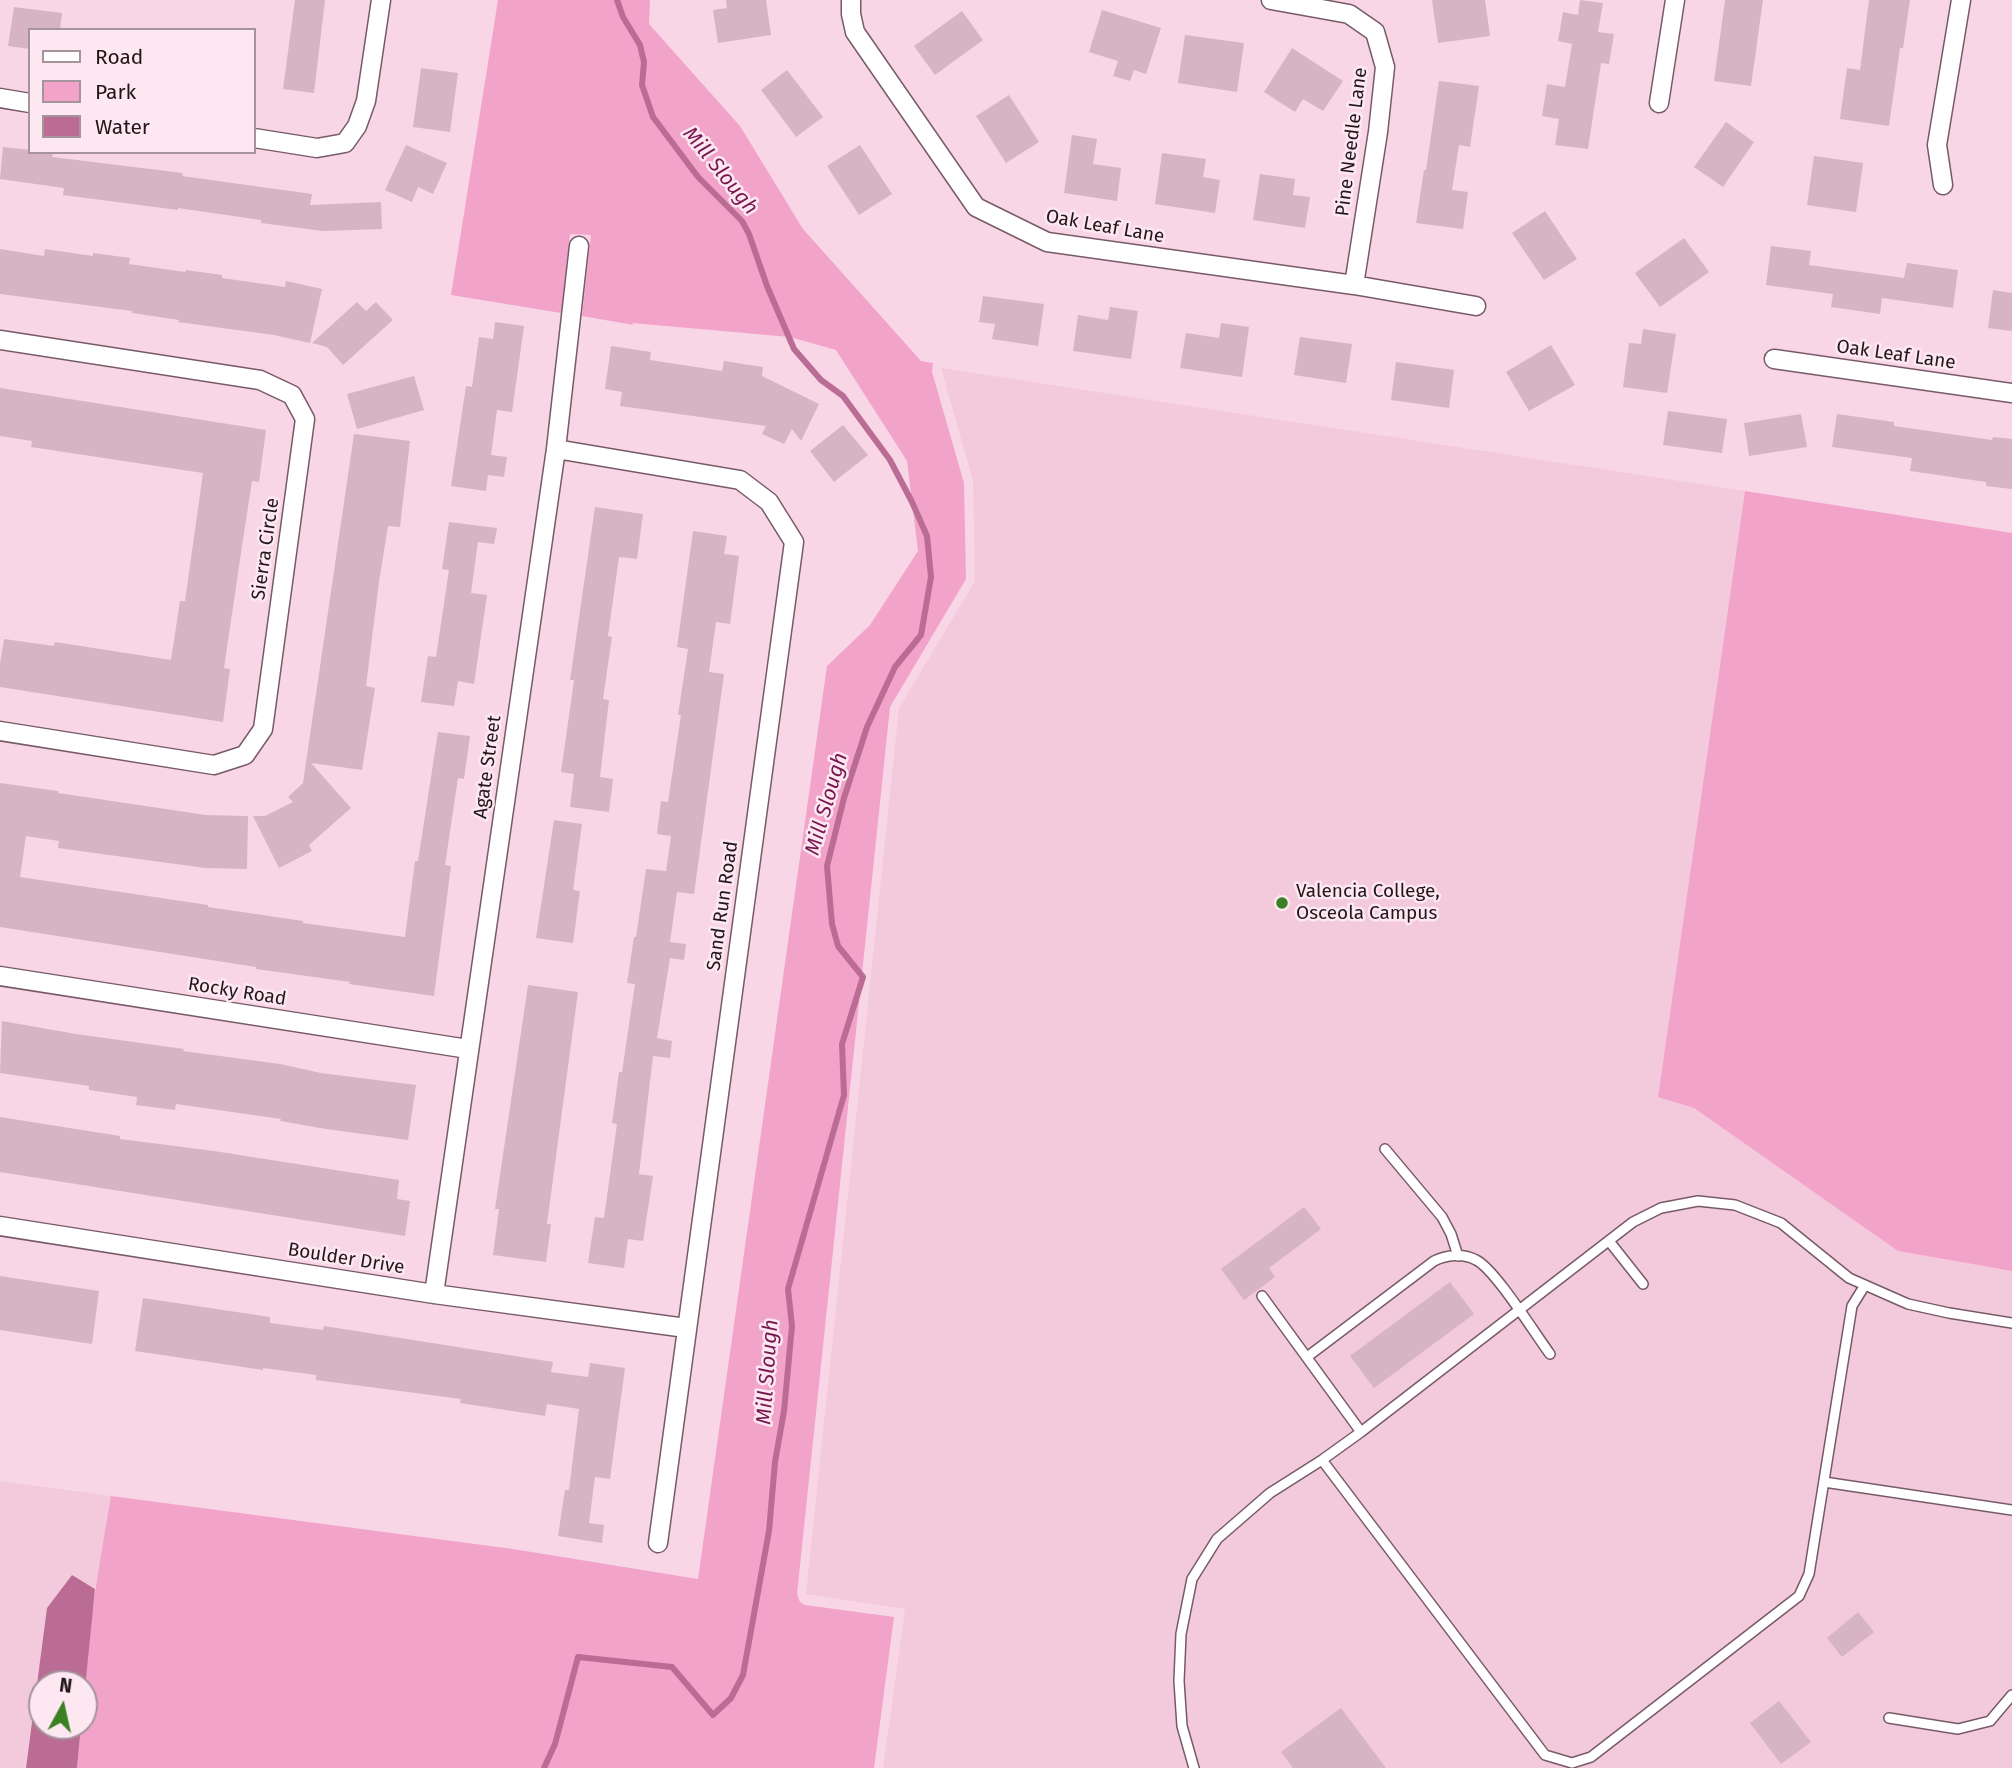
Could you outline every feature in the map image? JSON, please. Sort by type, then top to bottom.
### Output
[{"type":"street","points":[[256,138],[317,148],[345,143],[357,126],[366,101],[381,0]]},
{"type":"street","name":"Oak Leaf Lane","points":[[851,0],[855,32],[976,207],[1047,242],[1353,285],[1476,306]]},
{"type":"street","name":"Pine Needle Lane","points":[[1271,0],[1349,14],[1375,32],[1385,66],[1378,132],[1353,285]]},
{"type":"street","points":[[1659,103],[1675,0]]},
{"type":"street","points":[[1943,185],[1937,145],[1961,0]]},
{"type":"street","points":[[0,98],[28,103]]},
{"type":"street","name":"Agate Street","points":[[434,1294],[556,449],[579,246]]},
{"type":"street","name":"Sierra Circle","points":[[0,340],[260,380],[292,395],[305,419],[263,729],[245,755],[214,765],[0,731]]},
{"type":"street","name":"Oak Leaf Lane","points":[[1774,359],[2012,393]]},
{"type":"street","name":"Sand Run Road","points":[[556,449],[740,481],[769,502],[794,542],[657,1543]]},
{"type":"street","name":"Rocky Road","points":[[0,976],[468,1049]]},
{"type":"street","name":"Boulder Drive","points":[[0,1226],[434,1294],[686,1328]]},
{"type":"lane","points":[[1385,1149],[1442,1217],[1458,1256]]},
{"type":"lane","points":[[1194,1768],[1182,1726],[1181,1634],[1192,1578],[1217,1539],[1270,1493],[1361,1432],[1633,1222],[1661,1208],[1698,1201],[1735,1205],[1781,1223],[1849,1278],[1908,1304],[2012,1323]]},
{"type":"lane","points":[[1609,1241],[1643,1284]]},
{"type":"lane","points":[[1307,1357],[1434,1261],[1458,1256],[1476,1260],[1494,1276],[1550,1354]]},
{"type":"lane","points":[[1322,1460],[1545,1755],[1572,1763],[1591,1757],[1800,1596],[1809,1574],[1852,1307],[1865,1285]]},
{"type":"lane","points":[[1262,1296],[1361,1432]]},
{"type":"lane","points":[[1824,1482],[2012,1510]]},
{"type":"lane","points":[[1889,1718],[1958,1729],[1990,1721],[2012,1695]]},
{"type":"shaded area","name":"Valencia College, Osceola Campus","points":[[941,368],[1745,491],[1658,1096],[1694,1108],[1898,1251],[2012,1271],[2012,1768],[883,1768],[905,1609],[806,1594],[899,708],[975,581],[973,481]]},
{"type":"shaded area","points":[[0,1481],[111,1496],[95,1589],[72,1575],[47,1608],[39,1670],[28,1670],[30,1740],[26,1768],[0,1768]]},
{"type":"green space","points":[[498,0],[650,0],[649,24],[740,126],[803,229],[921,361],[933,363],[932,372],[964,483],[966,579],[890,707],[797,1594],[800,1602],[805,1605],[894,1617],[874,1768],[77,1768],[80,1740],[98,1740],[98,1670],[86,1668],[111,1496],[513,1549],[698,1579],[827,666],[870,625],[918,551],[907,461],[836,350],[790,337],[632,323],[634,325],[582,316],[591,235],[570,234],[561,313],[451,295]]},
{"type":"green space","points":[[1745,491],[2012,533],[2012,1271],[1898,1251],[1694,1108],[1658,1097]]},
{"type":"water","points":[[72,1575],[95,1589],[87,1670],[39,1670],[47,1608]]},
{"type":"water","points":[[30,1740],[80,1740],[77,1768],[26,1768]]},
{"type":"building","points":[[295,0],[325,0],[314,93],[283,89]]},
{"type":"building","points":[[726,0],[766,0],[771,35],[718,43],[713,10],[727,8]]},
{"type":"building","points":[[1432,0],[1485,0],[1490,36],[1438,43]]},
{"type":"building","points":[[1580,0],[1603,3],[1598,32],[1614,34],[1609,64],[1601,63],[1588,149],[1555,145],[1559,119],[1542,116],[1547,84],[1565,87],[1572,44],[1558,41],[1563,12],[1578,15]]},
{"type":"building","points":[[1725,0],[1763,0],[1751,86],[1714,81]]},
{"type":"building","points":[[1869,0],[1910,0],[1889,126],[1840,119],[1847,68],[1860,70]]},
{"type":"building","points":[[14,7],[62,13],[60,28],[28,28],[28,49],[8,46]]},
{"type":"building","points":[[1102,10],[1161,28],[1146,74],[1134,70],[1130,81],[1113,76],[1118,61],[1089,52]]},
{"type":"building","points":[[962,11],[983,40],[935,75],[914,46]]},
{"type":"building","points":[[1185,35],[1244,43],[1237,92],[1178,83]]},
{"type":"building","points":[[1292,48],[1343,81],[1323,111],[1303,99],[1295,112],[1264,92]]},
{"type":"building","points":[[421,68],[458,73],[450,132],[413,127]]},
{"type":"building","points":[[787,70],[823,117],[796,137],[761,90]]},
{"type":"building","points":[[1439,81],[1479,86],[1470,147],[1459,145],[1452,190],[1468,192],[1463,229],[1416,223]]},
{"type":"building","points":[[1009,95],[1039,142],[1006,163],[976,116]]},
{"type":"building","points":[[1726,122],[1754,142],[1723,187],[1694,167]]},
{"type":"building","points":[[1072,135],[1097,139],[1093,164],[1121,168],[1117,201],[1064,193]]},
{"type":"building","points":[[406,145],[447,163],[433,194],[418,187],[412,202],[385,190]]},
{"type":"building","points":[[860,145],[892,194],[859,215],[827,166]]},
{"type":"building","points":[[3,147],[28,150],[28,154],[53,154],[52,157],[183,173],[182,176],[312,194],[310,205],[381,202],[382,229],[323,231],[261,223],[261,220],[178,208],[63,195],[64,188],[0,179]]},
{"type":"building","points":[[1162,153],[1206,159],[1203,177],[1220,180],[1215,213],[1155,204]]},
{"type":"building","points":[[1814,156],[1863,163],[1856,212],[1807,205]]},
{"type":"building","points":[[1260,174],[1295,179],[1293,195],[1310,197],[1305,228],[1253,220]]},
{"type":"building","points":[[1545,211],[1577,259],[1544,280],[1512,233]]},
{"type":"building","points":[[1684,238],[1709,272],[1660,307],[1635,273]]},
{"type":"building","points":[[1771,246],[1811,251],[1809,265],[1904,278],[1907,263],[1958,270],[1953,308],[1882,298],[1880,314],[1831,307],[1833,294],[1766,285]]},
{"type":"building","points":[[0,249],[44,256],[45,249],[93,256],[93,253],[130,258],[129,264],[222,275],[222,278],[285,287],[286,281],[322,289],[310,343],[274,335],[178,322],[179,320],[132,311],[0,294]]},
{"type":"building","points":[[1993,290],[2012,293],[2012,331],[1988,328]]},
{"type":"building","points":[[983,296],[1044,304],[1038,346],[992,339],[995,324],[979,322]]},
{"type":"building","points":[[357,302],[366,311],[376,302],[393,320],[343,365],[327,347],[312,343]]},
{"type":"building","points":[[1110,307],[1138,311],[1131,359],[1073,351],[1078,315],[1108,320]]},
{"type":"building","points":[[495,322],[524,326],[512,412],[497,410],[491,455],[507,457],[504,477],[488,475],[486,491],[451,486],[466,386],[472,387],[479,337],[493,339]]},
{"type":"building","points":[[1221,323],[1249,327],[1242,377],[1180,368],[1186,333],[1219,338]]},
{"type":"building","points":[[1643,329],[1676,334],[1667,393],[1623,387],[1629,343],[1641,344]]},
{"type":"building","points":[[1300,337],[1352,344],[1346,383],[1294,375]]},
{"type":"building","points":[[1551,345],[1575,385],[1529,411],[1506,372]]},
{"type":"building","points":[[611,346],[651,352],[650,360],[722,371],[724,361],[763,367],[762,376],[819,404],[801,441],[792,429],[784,444],[762,434],[766,426],[620,406],[622,392],[605,389]]},
{"type":"building","points":[[1396,362],[1454,370],[1449,408],[1391,400]]},
{"type":"building","points":[[414,376],[424,410],[357,429],[347,394]]},
{"type":"building","points":[[0,388],[266,430],[259,482],[252,481],[224,668],[230,669],[223,722],[0,687],[4,639],[54,646],[55,642],[171,660],[180,601],[185,601],[203,473],[31,447],[32,441],[0,436]]},
{"type":"building","points":[[1668,411],[1727,419],[1722,453],[1663,445]]},
{"type":"building","points":[[1801,414],[1807,447],[1749,456],[1744,423]]},
{"type":"building","points":[[1837,414],[1894,422],[1894,426],[1992,440],[1993,437],[2012,439],[2012,489],[1986,486],[1986,482],[1910,471],[1912,458],[1832,447]]},
{"type":"building","points":[[843,425],[868,455],[834,482],[810,451]]},
{"type":"building","points":[[354,434],[410,441],[400,527],[388,526],[379,582],[366,686],[375,688],[362,770],[311,763],[351,808],[309,845],[312,851],[279,868],[253,816],[265,816],[293,802],[288,797],[303,783]]},
{"type":"building","points":[[595,507],[643,514],[637,559],[619,557],[608,636],[612,637],[603,699],[609,700],[600,777],[613,779],[609,812],[570,807],[574,774],[561,772],[574,680],[570,680]]},
{"type":"building","points":[[449,522],[497,528],[494,544],[478,542],[471,593],[487,595],[474,684],[458,681],[454,706],[421,702],[428,656],[436,657],[449,570],[442,569]]},
{"type":"building","points":[[693,531],[727,536],[724,554],[739,556],[730,624],[716,622],[709,672],[724,674],[694,894],[677,892],[670,942],[686,944],[684,960],[670,958],[657,1038],[672,1041],[670,1058],[653,1056],[639,1174],[653,1176],[643,1241],[628,1239],[624,1268],[588,1263],[595,1217],[604,1218],[617,1124],[612,1123],[635,984],[627,983],[646,869],[666,871],[671,836],[657,834],[661,801],[668,802],[681,715],[678,715],[688,649],[677,647]]},
{"type":"building","points":[[438,732],[470,736],[464,779],[458,778],[445,865],[451,866],[434,996],[0,927],[0,783],[206,815],[248,816],[247,869],[205,868],[58,848],[59,841],[26,836],[20,877],[405,937],[415,861],[418,861]]},
{"type":"building","points":[[554,820],[582,824],[573,890],[580,891],[573,943],[536,938]]},
{"type":"building","points":[[528,985],[578,992],[547,1224],[551,1224],[546,1262],[493,1255],[499,1209],[495,1209]]},
{"type":"building","points":[[2,1021],[280,1064],[321,1073],[416,1085],[408,1140],[176,1104],[175,1110],[136,1105],[137,1097],[89,1090],[89,1086],[0,1073]]},
{"type":"building","points":[[0,1117],[120,1136],[120,1139],[399,1180],[397,1199],[410,1201],[405,1236],[0,1172]]},
{"type":"building","points":[[1304,1207],[1321,1229],[1269,1268],[1275,1277],[1244,1300],[1221,1269]]},
{"type":"building","points":[[0,1276],[99,1291],[92,1344],[0,1330]]},
{"type":"building","points":[[1450,1282],[1474,1314],[1374,1388],[1350,1356]]},
{"type":"building","points":[[143,1298],[270,1317],[270,1323],[323,1330],[324,1326],[553,1362],[551,1372],[588,1377],[590,1363],[625,1368],[610,1479],[595,1477],[589,1523],[604,1525],[602,1543],[558,1536],[565,1490],[569,1490],[579,1409],[547,1404],[545,1416],[460,1403],[461,1399],[316,1380],[316,1375],[135,1351]]},
{"type":"building","points":[[1858,1612],[1874,1632],[1842,1657],[1827,1638]]},
{"type":"building","points":[[1779,1701],[1811,1742],[1781,1764],[1750,1723]]},
{"type":"building","points":[[1341,1708],[1386,1768],[1293,1768],[1281,1752]]},
{"type":"waterway","name":"Mill Slough","points":[[544,1768],[555,1744],[578,1657],[672,1667],[713,1715],[731,1698],[743,1675],[769,1531],[775,1462],[784,1411],[792,1326],[788,1289],[844,1095],[842,1044],[863,977],[838,946],[832,924],[827,866],[844,798],[867,727],[895,667],[921,635],[931,577],[927,536],[890,460],[843,396],[821,380],[794,349],[742,221],[698,177],[653,117],[642,85],[644,62],[640,45],[623,17],[617,0]]},
{"type":"place","name":"Valencia College, Osceola Campus","points":[[1282,903]]}]
